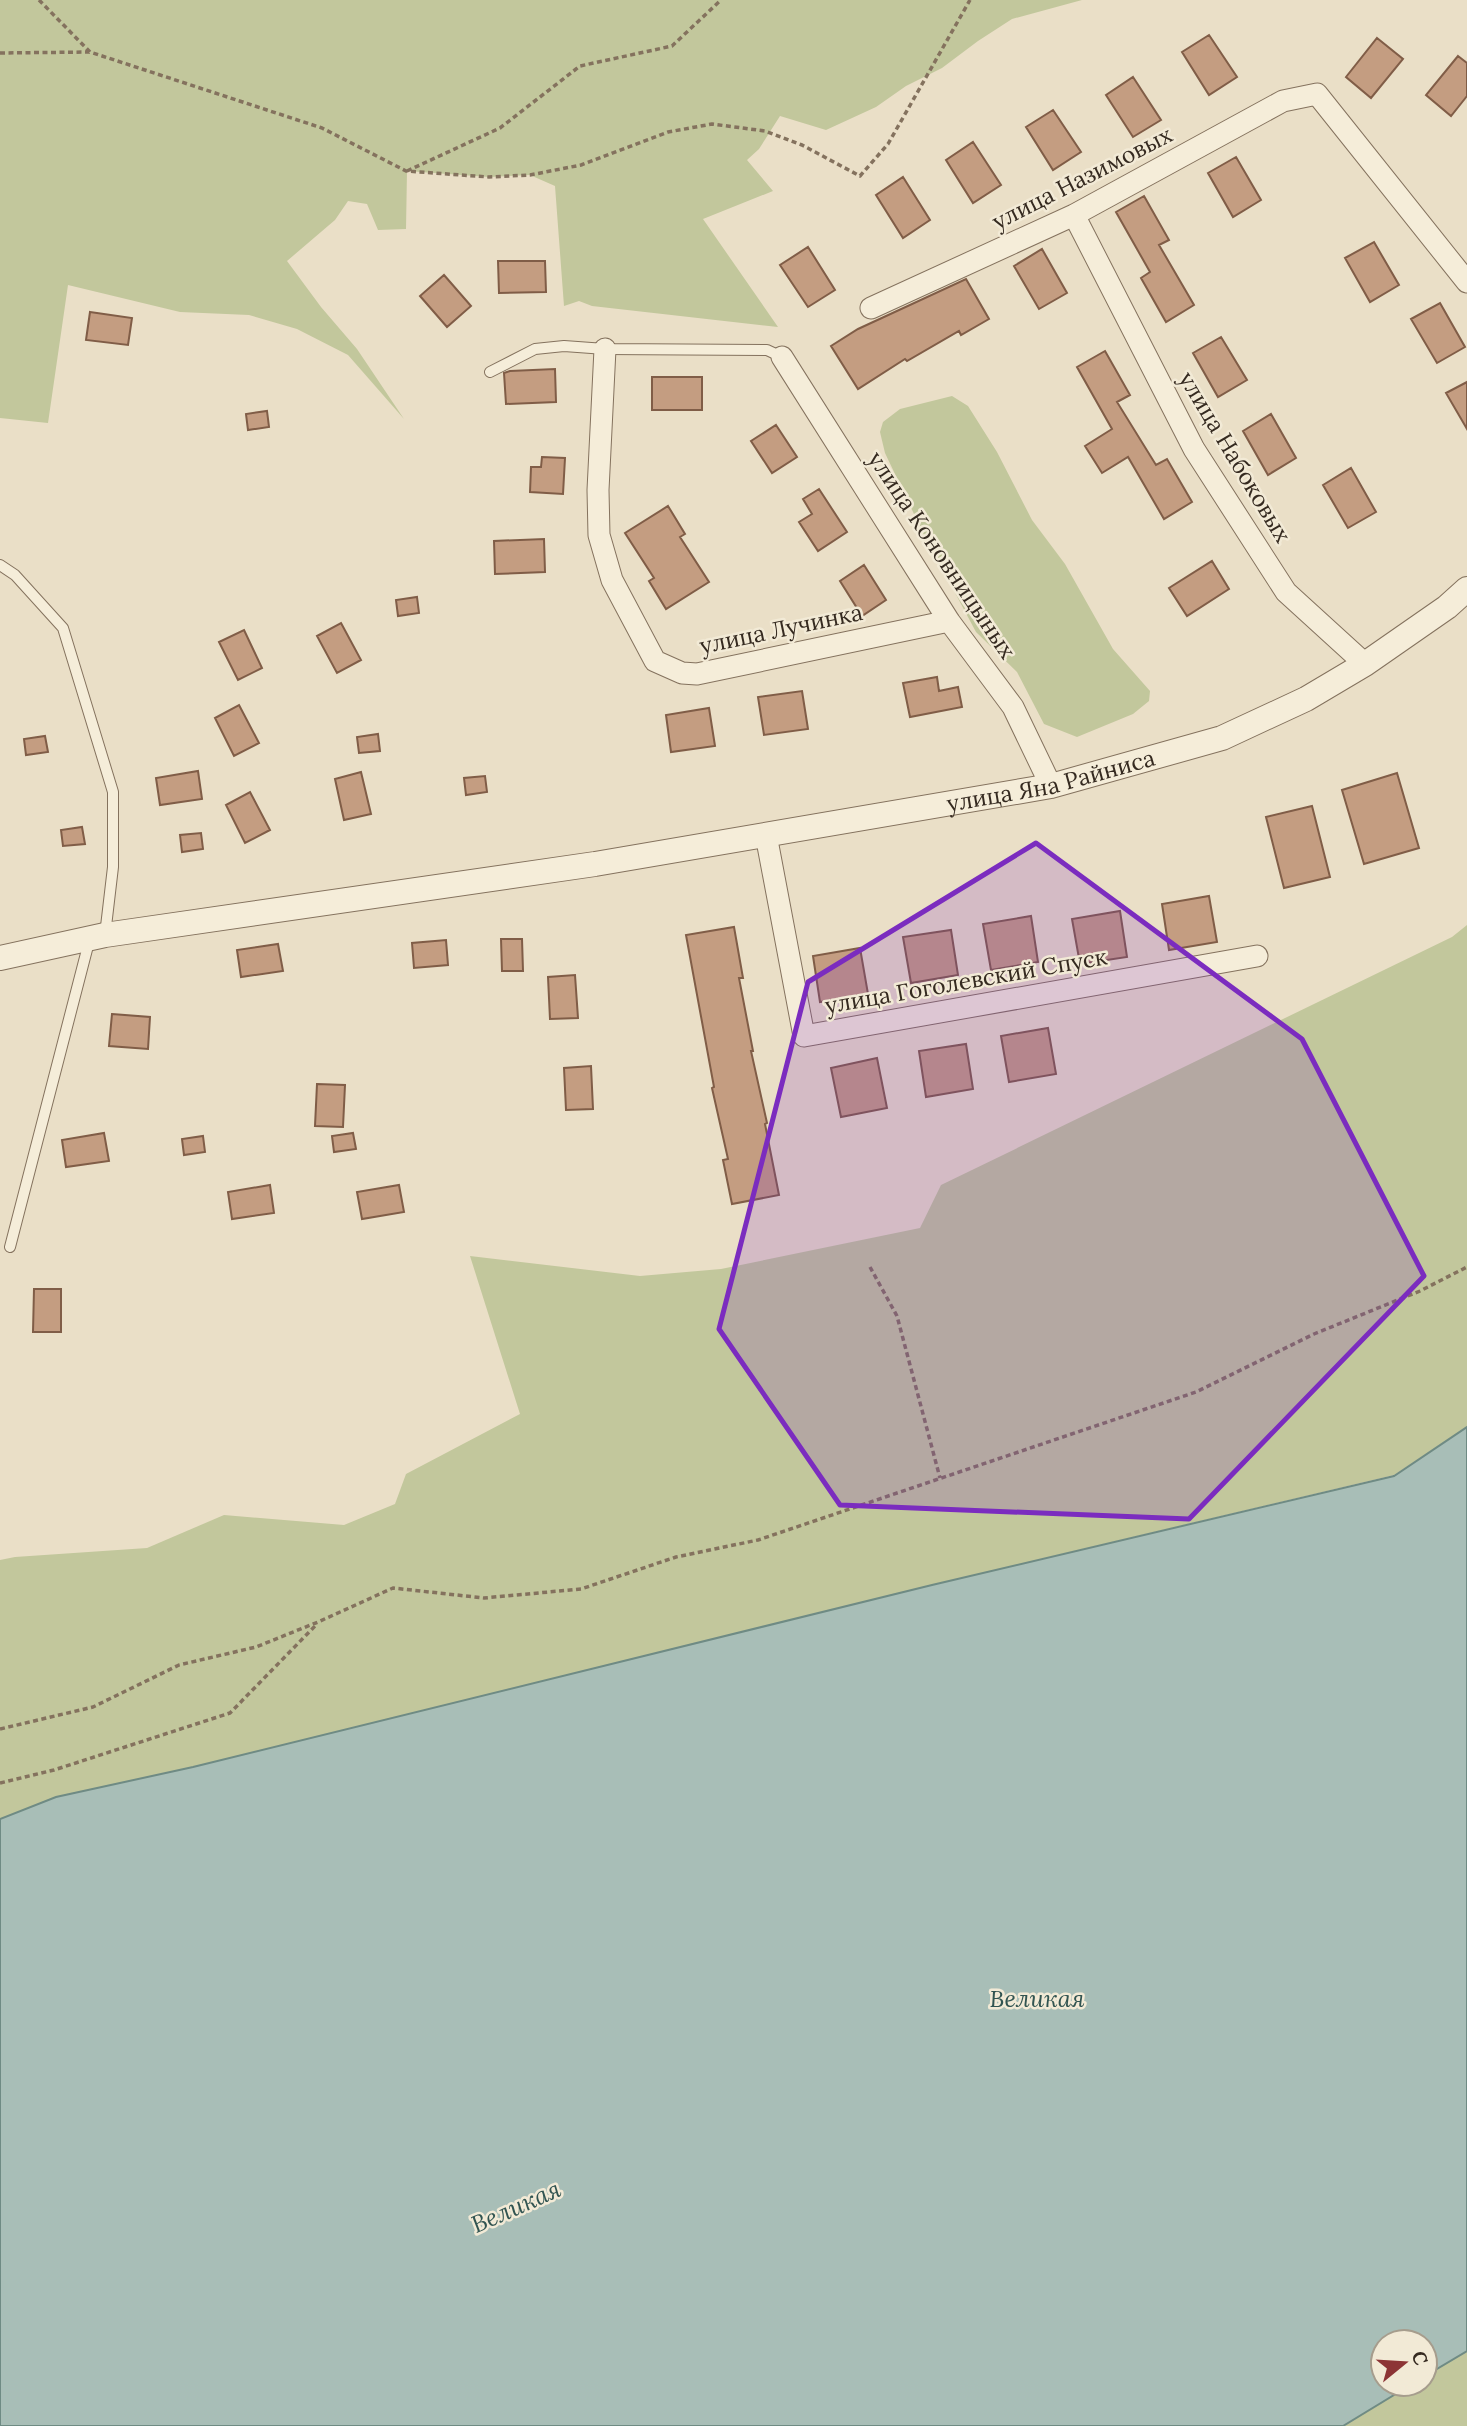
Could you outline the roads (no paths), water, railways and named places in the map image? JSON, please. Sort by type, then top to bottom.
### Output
[{"type":"street","name":"улица Назимовых","points":[[870,308],[1074,215],[1283,100],[1317,94],[1467,282]]},
{"type":"street","name":"улица Набоковых","points":[[1074,215],[1194,449],[1286,592],[1365,664]]},
{"type":"street","name":"улица Лучинка","points":[[604,349],[598,490],[599,535],[612,580],[655,662],[682,673],[697,674],[949,621]]},
{"type":"street","name":"улица Коновницыных","points":[[782,357],[949,621],[1013,707],[1051,786]]},
{"type":"street","name":"улица Яна Райниса","points":[[0,958],[98,937],[594,864],[1051,786],[1222,738],[1306,699],[1365,664],[1447,607],[1467,589]]},
{"type":"street","name":"улица Гоголевский Спуск","points":[[766,835],[804,1036],[1257,956]]},
{"type":"lane","points":[[490,373],[535,349],[565,346],[604,349],[767,350],[782,357]]},
{"type":"lane","points":[[0,565],[15,575],[63,628],[113,792],[113,867],[98,937],[10,1247]]},
{"type":"water","name":"Великая","points":[[1467,1427],[1467,2351],[1439,2368],[1439,2328],[1369,2328],[1369,2398],[1389,2398],[1343,2426],[0,2426],[0,1819],[56,1797],[193,1767],[932,1585],[1394,1476]]}]
